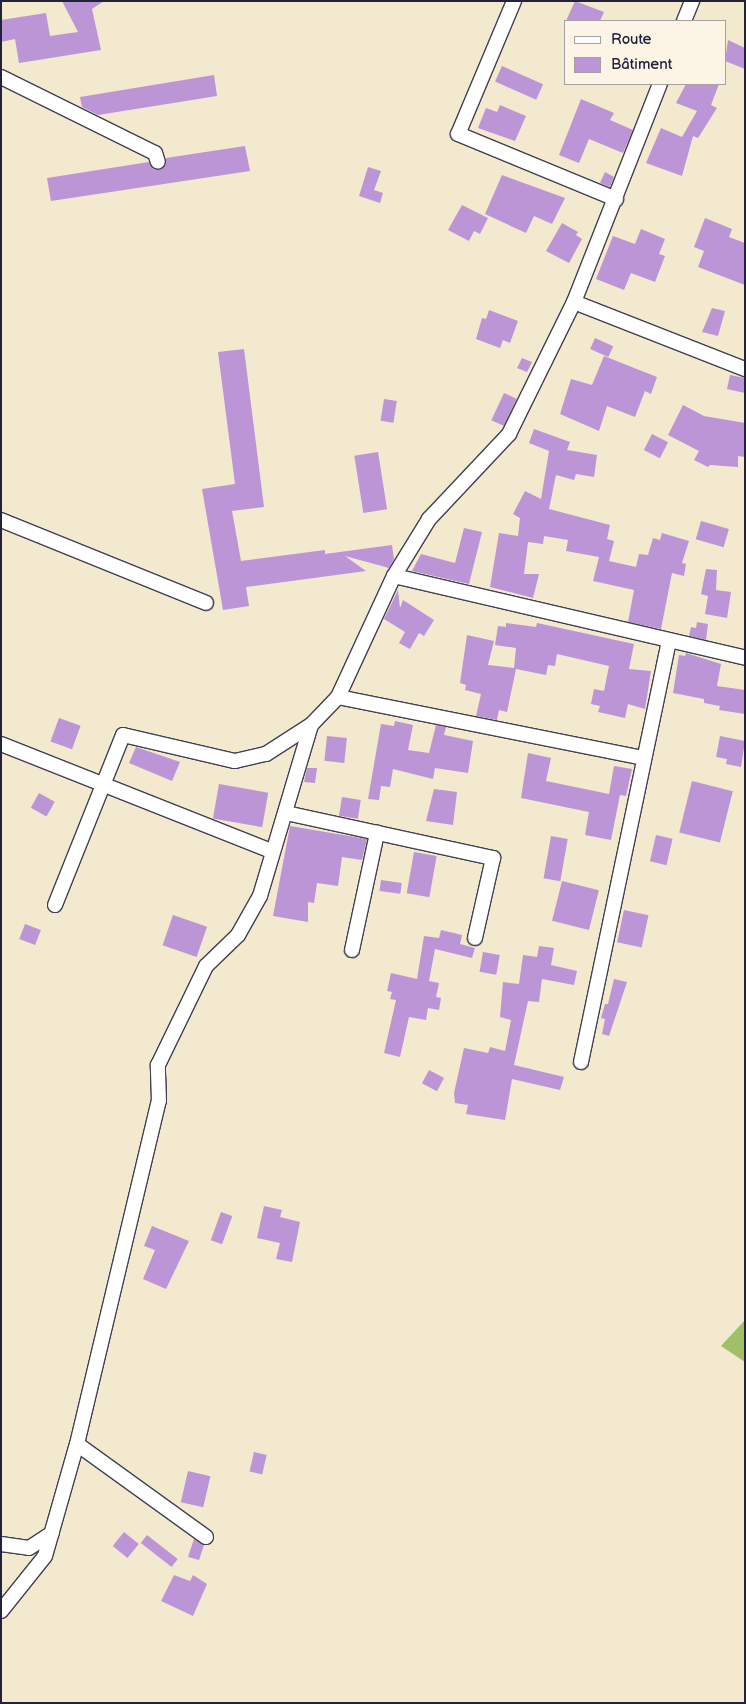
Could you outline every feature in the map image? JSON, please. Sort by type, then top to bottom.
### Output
[{"type":"street","points":[[514,1],[458,134],[616,199]]},
{"type":"street","points":[[684,20],[692,1]]},
{"type":"street","points":[[1,77],[155,153],[158,162]]},
{"type":"street","points":[[55,905],[123,735],[235,761],[266,754],[311,725],[338,698],[394,576],[429,519],[509,434],[574,302],[660,85]]},
{"type":"street","points":[[574,302],[745,369]]},
{"type":"street","points":[[1,520],[206,603]]},
{"type":"street","points":[[394,576],[745,658]]},
{"type":"street","points":[[581,1062],[669,641]]},
{"type":"street","points":[[338,698],[644,758]]},
{"type":"street","points":[[1,1611],[45,1556],[52,1533],[77,1444],[159,1101],[158,1066],[206,966],[238,935],[260,896],[271,851],[286,813],[311,725]]},
{"type":"street","points":[[1,744],[271,851]]},
{"type":"street","points":[[286,813],[493,858],[475,938]]},
{"type":"street","points":[[352,950],[377,833]]},
{"type":"street","points":[[77,1444],[206,1537]]},
{"type":"street","points":[[1,1544],[29,1548],[52,1533]]},
{"type":"green space","points":[[745,1320],[745,1362],[721,1346]]},
{"type":"building","points":[[62,1],[104,1],[92,9],[101,50],[19,63],[15,39],[1,42],[1,20],[46,13],[50,36],[78,32]]},
{"type":"building","points":[[575,1],[604,12],[600,20],[566,20]]},
{"type":"building","points":[[728,40],[745,48],[745,69],[726,61]]},
{"type":"building","points":[[502,66],[543,84],[536,100],[495,82]]},
{"type":"building","points":[[214,75],[217,96],[98,115],[82,107],[80,97]]},
{"type":"building","points":[[685,85],[719,85],[711,105],[717,108],[698,138],[693,136],[682,176],[646,163],[661,128],[682,137],[697,111],[676,103]]},
{"type":"building","points":[[581,99],[614,113],[610,120],[633,130],[623,153],[589,139],[579,163],[559,155]]},
{"type":"building","points":[[500,105],[526,116],[515,141],[478,128],[486,108],[497,112]]},
{"type":"building","points":[[245,146],[250,171],[51,201],[47,178],[149,162],[153,169],[160,170],[166,164],[166,158]]},
{"type":"building","points":[[368,167],[381,171],[374,190],[383,193],[380,203],[359,196]]},
{"type":"building","points":[[605,172],[614,177],[610,187],[600,183]]},
{"type":"building","points":[[502,175],[565,198],[552,224],[534,216],[526,233],[485,214]]},
{"type":"building","points":[[462,205],[488,218],[480,234],[474,231],[469,241],[448,230]]},
{"type":"building","points":[[705,218],[732,229],[729,237],[745,243],[745,285],[698,267],[704,251],[694,247]]},
{"type":"building","points":[[562,223],[578,232],[576,235],[582,239],[569,263],[546,251]]},
{"type":"building","points":[[641,229],[665,239],[659,254],[665,256],[655,282],[631,273],[624,290],[596,279],[613,236],[635,244]]},
{"type":"building","points":[[712,308],[725,311],[718,336],[702,332]]},
{"type":"building","points":[[489,310],[518,321],[510,343],[503,340],[500,348],[476,339],[482,318],[486,319]]},
{"type":"building","points":[[595,338],[613,346],[608,357],[590,349]]},
{"type":"building","points":[[244,349],[264,507],[232,511],[241,561],[325,550],[325,554],[392,545],[394,559],[389,568],[345,556],[366,571],[246,587],[249,606],[223,610],[202,489],[235,484],[218,352]]},
{"type":"building","points":[[604,356],[657,377],[651,394],[645,391],[635,417],[607,406],[599,431],[560,414],[571,379],[592,385]]},
{"type":"building","points":[[522,358],[532,362],[527,372],[517,368]]},
{"type":"building","points":[[730,375],[745,378],[745,393],[727,389]]},
{"type":"building","points":[[504,393],[517,399],[504,426],[491,420]]},
{"type":"building","points":[[384,399],[397,401],[393,423],[381,421]]},
{"type":"building","points":[[683,405],[704,416],[745,423],[745,457],[738,456],[738,467],[710,465],[708,467],[694,460],[699,451],[668,435]]},
{"type":"building","points":[[534,429],[570,442],[567,450],[597,455],[594,477],[576,474],[574,480],[556,475],[549,509],[610,525],[607,539],[614,541],[609,561],[636,567],[639,554],[648,555],[653,538],[660,540],[662,533],[689,541],[682,563],[686,564],[684,576],[672,573],[661,629],[628,622],[634,590],[593,581],[599,557],[566,551],[568,540],[544,536],[543,544],[528,542],[524,574],[539,574],[533,598],[490,587],[499,533],[518,536],[520,518],[513,514],[525,491],[541,499],[549,451],[529,443]]},
{"type":"building","points":[[652,434],[668,442],[660,458],[644,450]]},
{"type":"building","points":[[378,452],[387,509],[363,513],[354,456]]},
{"type":"building","points":[[701,521],[729,529],[724,547],[696,539]]},
{"type":"building","points":[[464,528],[482,532],[469,584],[412,571],[421,554],[455,563]]},
{"type":"building","points":[[706,569],[717,570],[716,590],[731,592],[727,618],[705,614],[708,596],[701,594]]},
{"type":"building","points":[[398,590],[400,608],[403,600],[434,620],[424,636],[419,633],[410,649],[399,643],[405,632],[384,619]]},
{"type":"building","points":[[697,622],[708,624],[706,640],[689,636],[691,627],[696,628]]},
{"type":"building","points":[[506,623],[536,627],[537,623],[634,644],[629,669],[651,671],[645,709],[628,704],[625,718],[598,712],[600,706],[591,704],[594,689],[604,691],[609,666],[557,654],[555,666],[548,665],[546,675],[516,669],[507,712],[499,710],[497,720],[476,716],[481,694],[465,690],[466,685],[460,683],[467,635],[494,641],[488,665],[514,668],[516,648],[495,645],[498,626],[506,627]]},
{"type":"building","points":[[686,653],[721,664],[717,686],[745,690],[745,714],[719,710],[720,706],[704,703],[704,699],[673,693],[679,655],[685,656]]},
{"type":"building","points":[[59,718],[81,726],[72,749],[50,741]]},
{"type":"building","points":[[395,721],[413,725],[408,750],[429,753],[436,725],[446,727],[444,735],[473,741],[468,773],[435,768],[433,779],[393,769],[390,787],[381,786],[379,800],[368,799],[381,724],[394,726]]},
{"type":"building","points":[[327,736],[347,738],[344,763],[324,761]]},
{"type":"building","points":[[720,736],[745,741],[741,767],[726,764],[727,759],[716,757]]},
{"type":"building","points":[[136,747],[180,762],[172,781],[129,763]]},
{"type":"building","points":[[528,753],[551,758],[546,781],[609,794],[614,766],[632,769],[626,796],[620,795],[611,840],[585,835],[589,812],[521,798]]},
{"type":"building","points":[[307,768],[317,768],[315,783],[304,782]]},
{"type":"building","points":[[692,781],[733,791],[720,843],[679,832]]},
{"type":"building","points":[[219,784],[268,793],[262,827],[213,818]]},
{"type":"building","points":[[434,789],[457,792],[453,825],[426,821]]},
{"type":"building","points":[[39,793],[55,802],[47,817],[31,808]]},
{"type":"building","points":[[342,797],[361,800],[358,819],[339,816]]},
{"type":"building","points":[[290,826],[367,839],[362,860],[342,857],[338,886],[317,883],[314,903],[308,902],[308,922],[273,916]]},
{"type":"building","points":[[656,835],[673,839],[666,865],[650,861]]},
{"type":"building","points":[[551,836],[568,839],[560,881],[544,878]]},
{"type":"building","points":[[414,852],[437,856],[429,897],[407,893]]},
{"type":"building","points":[[381,880],[402,883],[400,894],[379,891]]},
{"type":"building","points":[[562,881],[599,890],[589,930],[552,921]]},
{"type":"building","points":[[624,910],[648,915],[642,947],[617,942]]},
{"type":"building","points":[[173,915],[207,927],[197,957],[163,945]]},
{"type":"building","points":[[25,924],[41,930],[35,945],[19,939]]},
{"type":"building","points":[[441,930],[462,935],[460,944],[475,948],[472,958],[435,949],[429,981],[439,983],[436,997],[441,998],[439,1010],[428,1008],[426,1020],[409,1017],[400,1057],[384,1053],[396,1000],[390,999],[392,992],[387,991],[391,973],[417,979],[424,936],[439,938]]},
{"type":"building","points":[[539,946],[554,948],[551,965],[577,971],[574,985],[542,979],[539,1002],[528,1001],[514,1065],[564,1077],[560,1090],[512,1079],[505,1120],[466,1114],[468,1105],[455,1103],[454,1093],[464,1048],[488,1053],[490,1047],[505,1051],[511,1020],[500,1017],[503,982],[519,984],[523,955],[537,957]]},
{"type":"building","points":[[483,952],[500,955],[496,975],[480,972]]},
{"type":"building","points":[[614,979],[627,982],[609,1036],[602,1034],[605,1019],[601,1018],[605,1004],[608,1004]]},
{"type":"building","points":[[429,1070],[444,1078],[437,1091],[422,1083]]},
{"type":"building","points":[[264,1206],[282,1210],[280,1217],[300,1222],[292,1262],[276,1259],[280,1243],[257,1238]]},
{"type":"building","points":[[221,1212],[232,1216],[222,1244],[211,1240]]},
{"type":"building","points":[[152,1226],[189,1241],[166,1289],[143,1279],[155,1250],[144,1246]]},
{"type":"building","points":[[254,1452],[267,1455],[262,1474],[250,1471]]},
{"type":"building","points":[[188,1471],[210,1476],[203,1507],[181,1502]]},
{"type":"building","points":[[124,1532],[139,1544],[127,1558],[113,1546]]},
{"type":"building","points":[[147,1535],[178,1559],[172,1567],[141,1543]]},
{"type":"building","points":[[194,1539],[204,1545],[199,1560],[188,1557]]},
{"type":"building","points":[[174,1575],[190,1581],[193,1575],[207,1584],[193,1616],[161,1601]]}]
